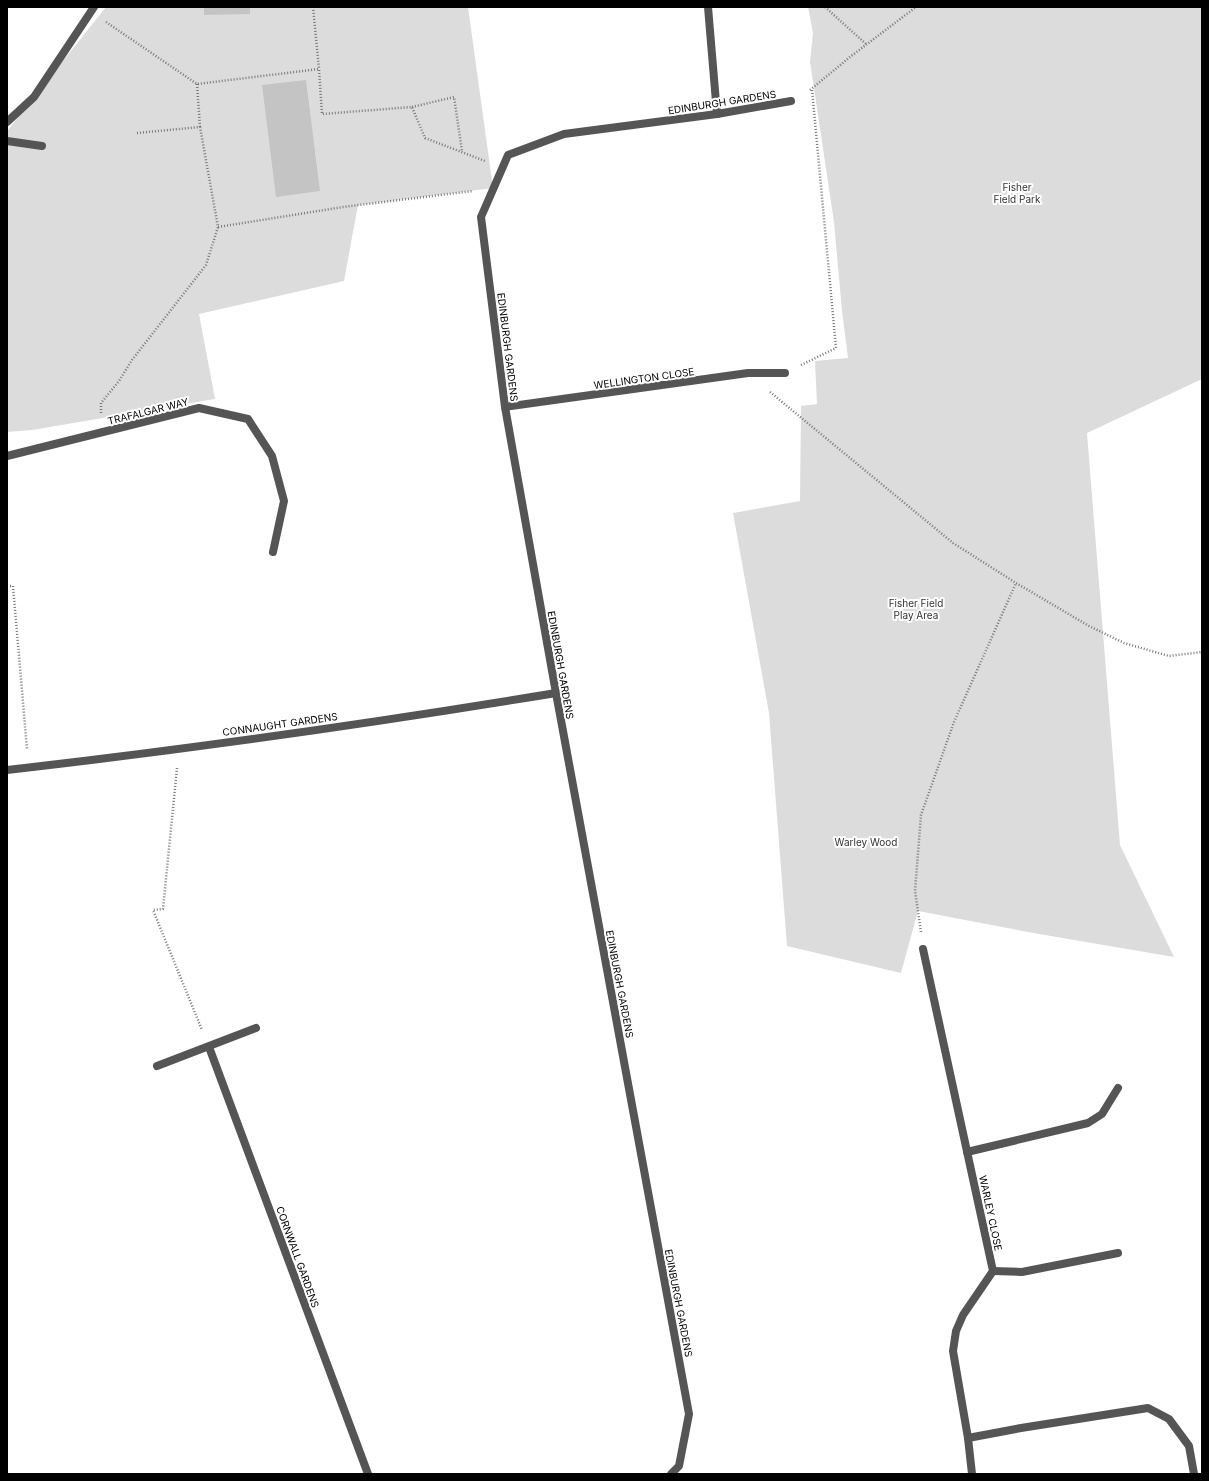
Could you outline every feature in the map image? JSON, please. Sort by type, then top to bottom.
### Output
[{"type":"street","points":[[708,7],[717,114]]},
{"type":"street","points":[[7,122],[34,97],[93,10]]},
{"type":"street","name":"EDINBURGH GARDENS","points":[[671,1474],[679,1466],[689,1414],[556,693],[505,407],[481,217],[508,155],[564,134],[717,114],[791,101]]},
{"type":"street","points":[[7,141],[42,146]]},
{"type":"street","name":"WELLINGTON CLOSE","points":[[505,407],[748,373],[785,373]]},
{"type":"street","name":"TRAFALGAR WAY","points":[[7,456],[199,408],[248,419],[272,456],[284,501],[272,552]]},
{"type":"street","name":"CONNAUGHT GARDENS","points":[[7,770],[179,749],[436,713],[556,693]]},
{"type":"street","name":"WARLEY CLOSE","points":[[923,948],[993,1271]]},
{"type":"street","points":[[158,1066],[209,1048],[256,1028]]},
{"type":"street","name":"CORNWALL GARDENS","points":[[209,1048],[368,1474]]},
{"type":"street","points":[[967,1152],[1088,1123],[1102,1114],[1118,1088]]},
{"type":"street","points":[[972,1474],[968,1438],[953,1351],[956,1331],[963,1315],[993,1271],[1022,1272],[1118,1253]]},
{"type":"street","points":[[968,1438],[1148,1408],[1169,1419],[1189,1446],[1194,1474]]},
{"type":"path","points":[[313,7],[322,114],[412,106],[454,97],[462,152]]},
{"type":"path","points":[[825,7],[866,45]]},
{"type":"path","points":[[791,101],[812,89],[916,7]]},
{"type":"path","points":[[93,10],[197,84],[319,69]]},
{"type":"path","points":[[101,432],[101,403],[119,381],[132,360],[206,265],[218,227],[200,127],[197,84]]},
{"type":"path","points":[[785,373],[836,348],[812,89]]},
{"type":"path","points":[[412,106],[425,138],[491,163]]},
{"type":"path","points":[[137,133],[200,127]]},
{"type":"path","points":[[218,227],[343,207],[493,188]]},
{"type":"path","points":[[748,373],[953,543],[1016,583],[1089,626],[1124,643],[1169,656],[1202,652]]},
{"type":"path","points":[[923,948],[916,891],[922,815],[954,722],[1016,583]]},
{"type":"path","points":[[7,586],[13,586],[28,767]]},
{"type":"path","points":[[179,749],[163,909],[153,910],[209,1048]]},
{"type":"green space","points":[[106,7],[468,7],[493,188],[358,205],[344,281],[199,314],[215,399],[32,430],[7,432],[7,131]]},
{"type":"green space","name":"Fisher Field Park","points":[[808,7],[1202,7],[1202,379],[1087,433],[1120,845],[1174,957],[1039,934],[918,911],[901,973],[787,946],[769,713],[733,513],[800,501],[801,406],[817,404],[815,361],[848,358],[834,222],[810,62],[813,33]]},
{"type":"building","points":[[204,7],[250,7],[250,14],[204,15]]},
{"type":"building","points":[[306,80],[320,191],[276,197],[262,85]]},
{"type":"park label","name":"Fisher Field Play Area","points":[[916,608]]},
{"type":"park label","name":"Warley Wood","points":[[866,842]]}]
